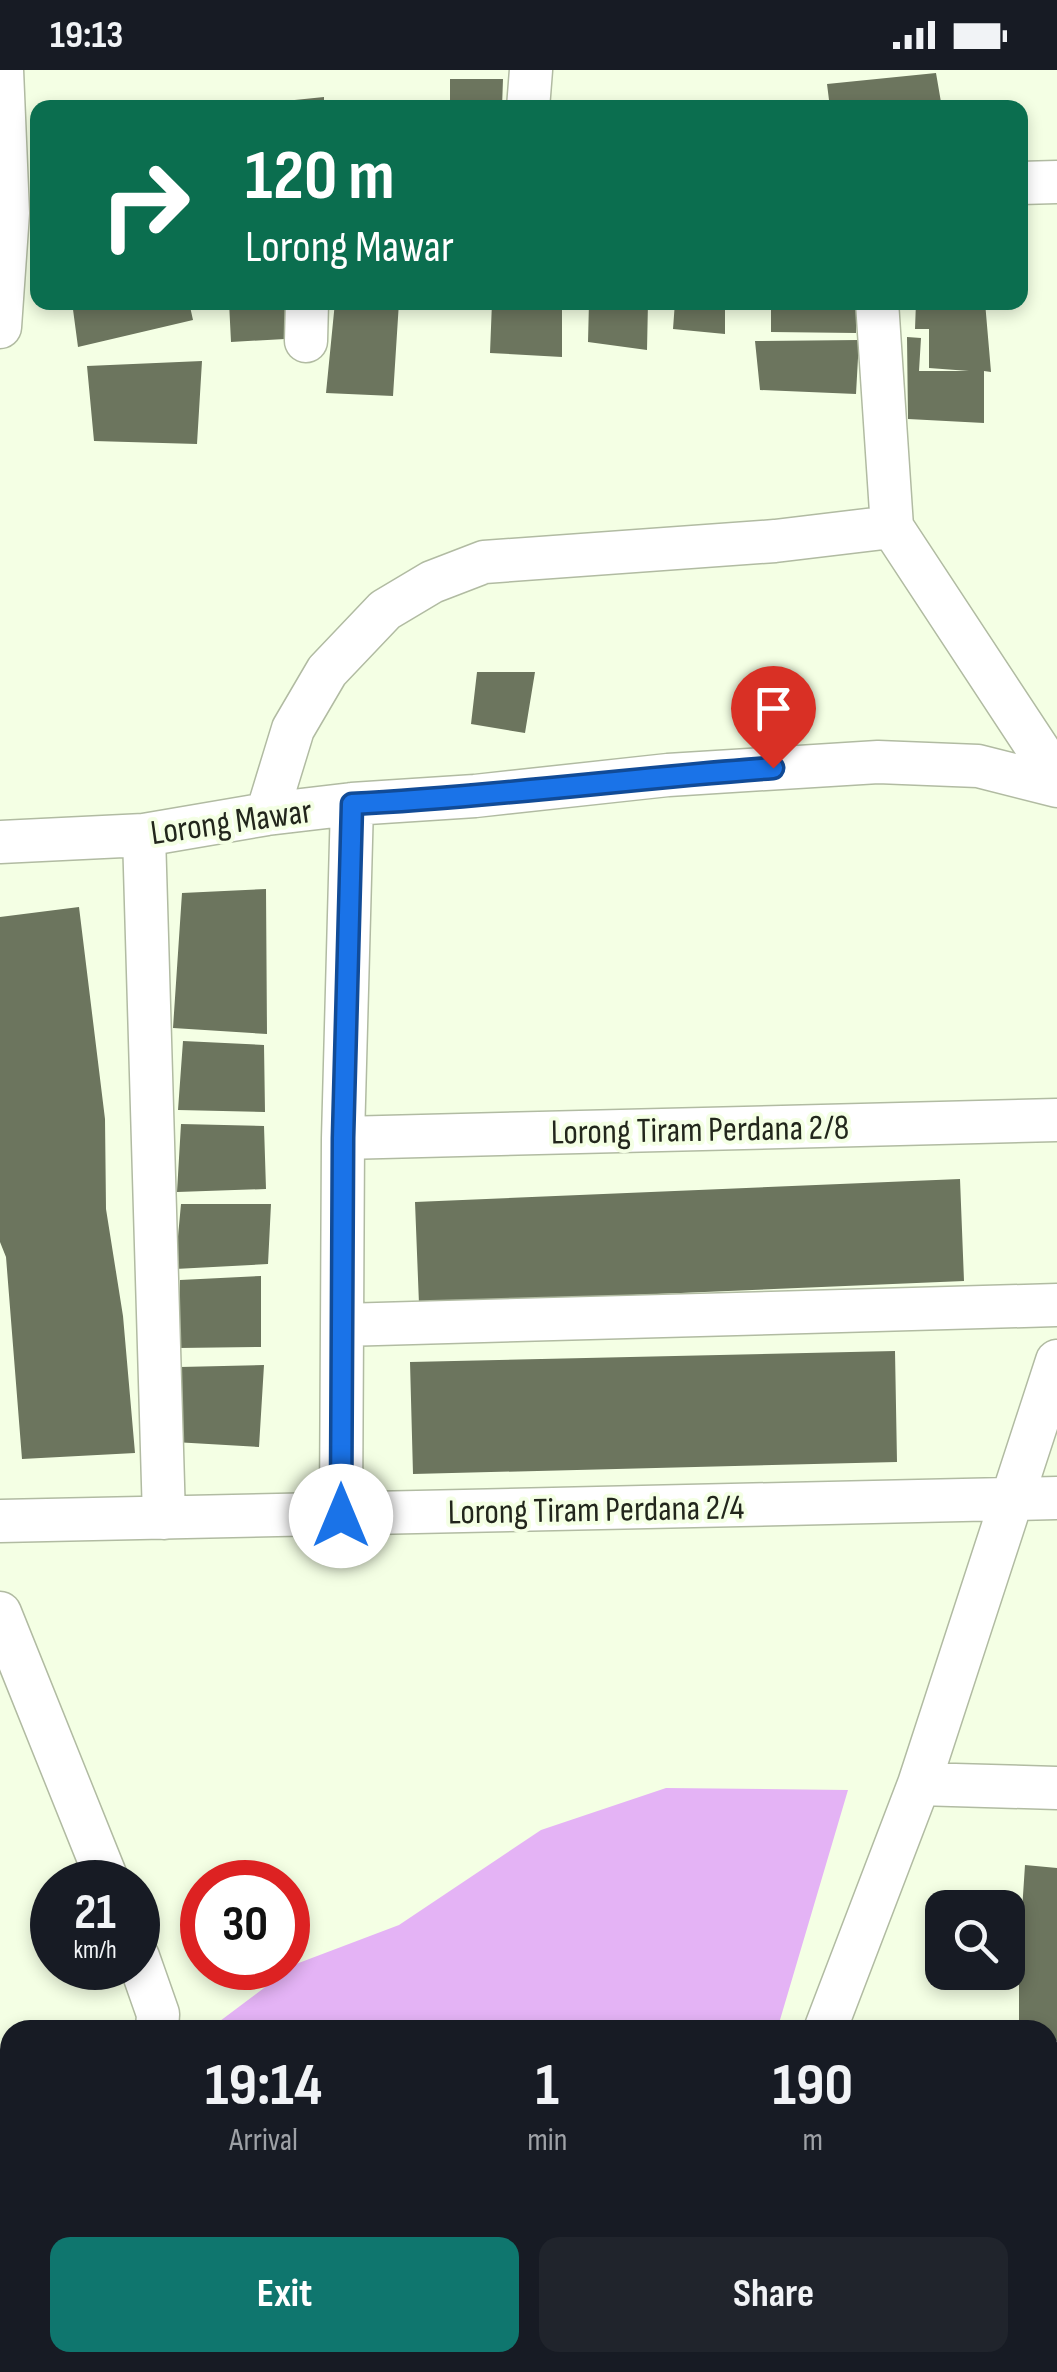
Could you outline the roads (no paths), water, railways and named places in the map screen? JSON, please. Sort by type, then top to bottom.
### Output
[{"type":"street","points":[[0,327],[8,213],[2,70]]},
{"type":"street","points":[[529,100],[531,70]]},
{"type":"street","points":[[1028,183],[1057,182]]},
{"type":"street","points":[[878,310],[892,527],[1057,778]]},
{"type":"street","points":[[267,814],[293,729],[327,671],[384,610],[432,582],[484,562],[775,541],[892,527]]},
{"type":"street","name":"Lorong Mawar","points":[[0,842],[144,835],[352,804],[878,762],[978,766],[1057,786]]},
{"type":"street","points":[[341,1516],[343,1138],[352,804]]},
{"type":"street","points":[[144,835],[164,1518]]},
{"type":"street","name":"Lorong Tiram Perdana 2/8","points":[[343,1138],[1057,1120]]},
{"type":"street","points":[[342,1326],[1057,1305]]},
{"type":"street","points":[[830,2020],[919,1784],[1057,1362]]},
{"type":"street","name":"Lorong Tiram Perdana 2/4","points":[[0,1522],[1057,1498]]},
{"type":"street","points":[[0,1613],[99,1860]]},
{"type":"street","points":[[919,1784],[1057,1788]]},
{"type":"street","points":[[150,1990],[158,2020]]}]
